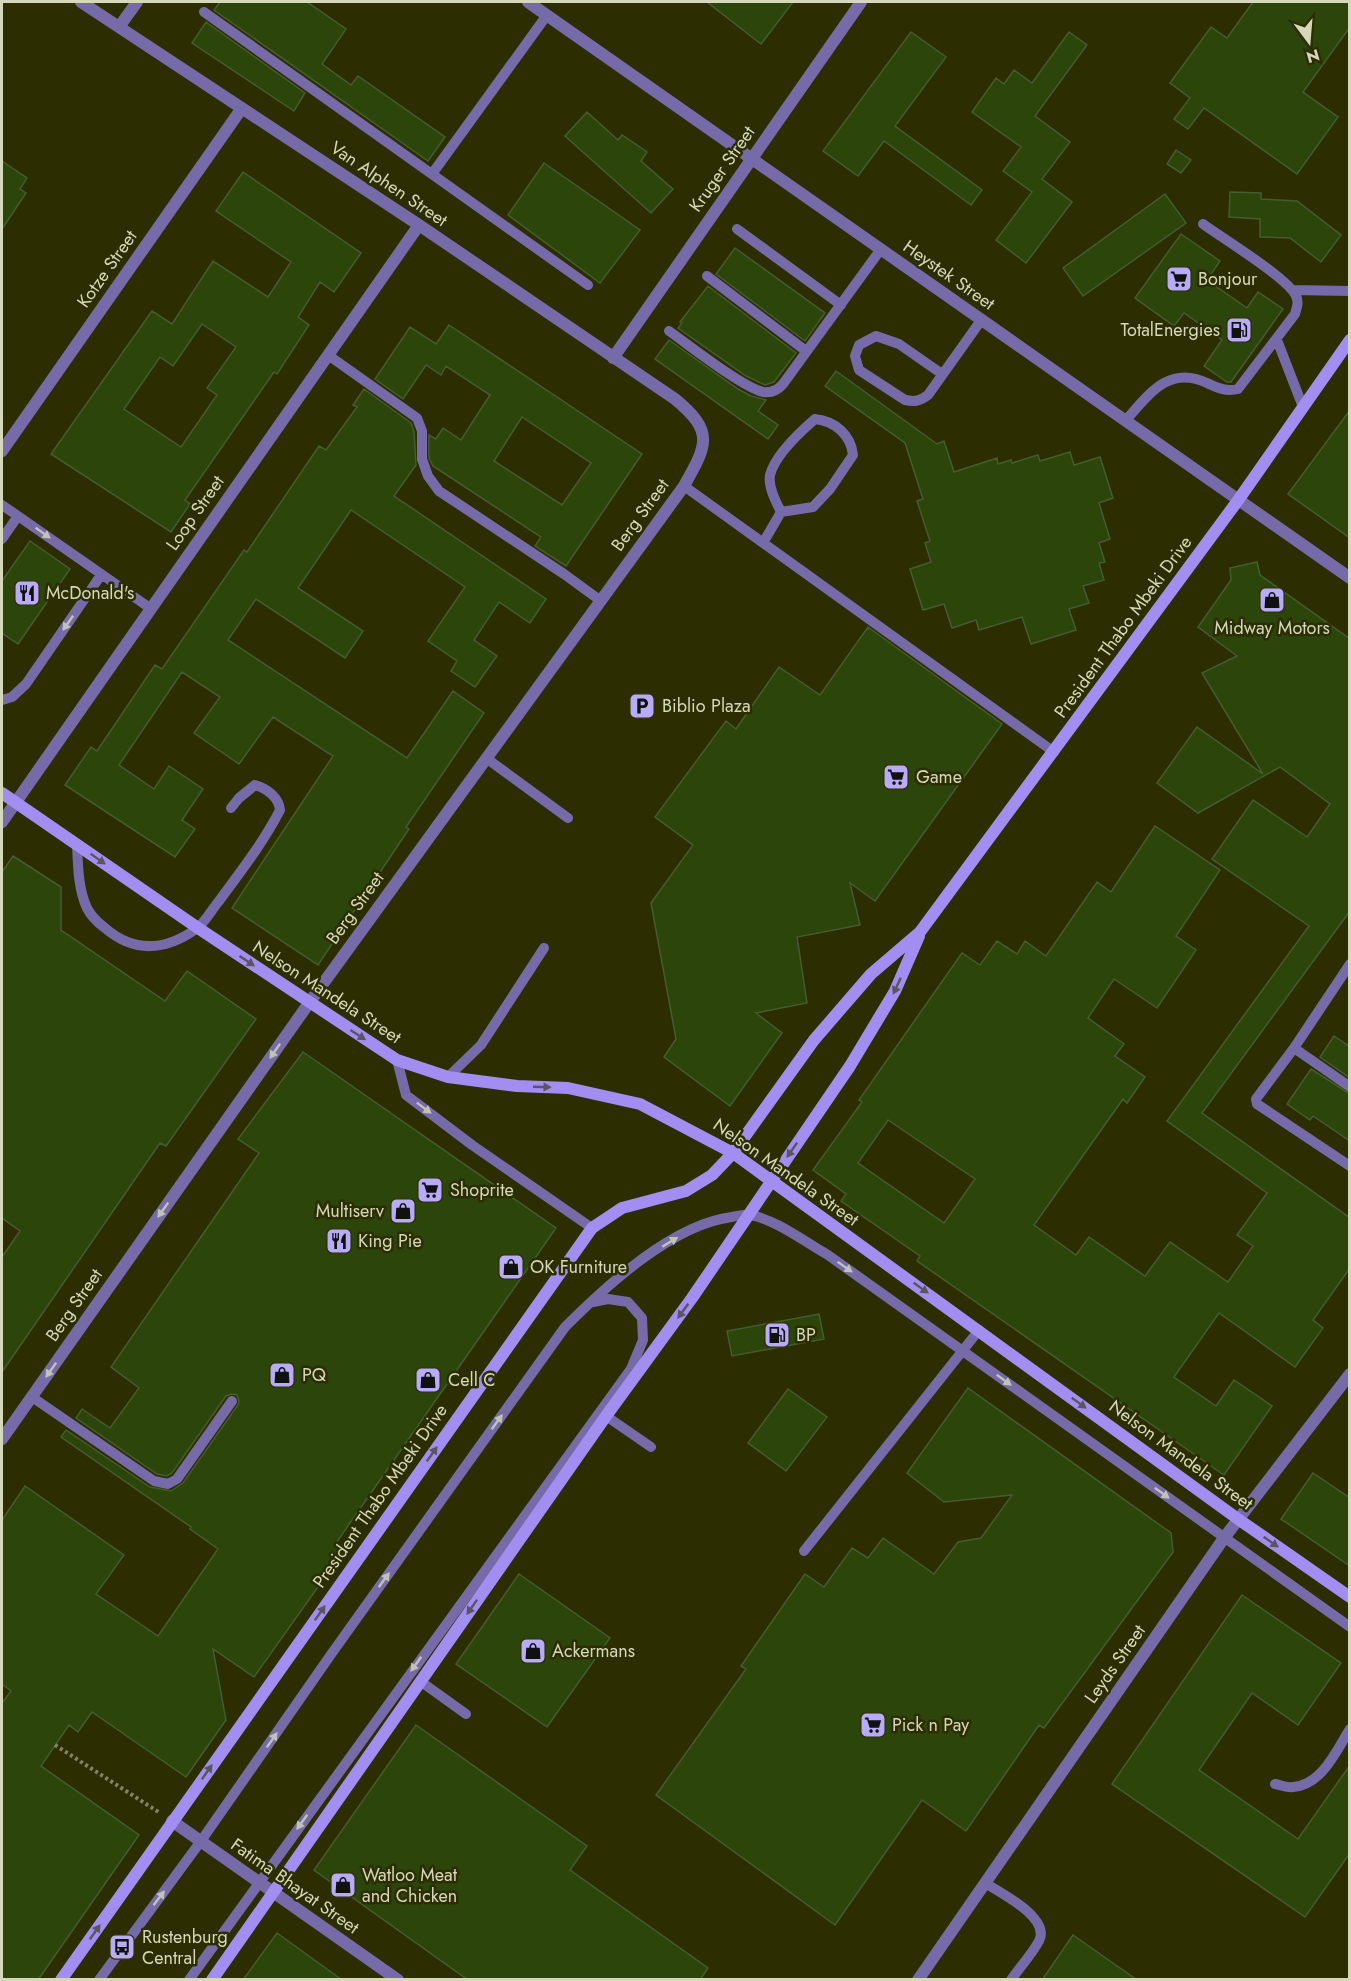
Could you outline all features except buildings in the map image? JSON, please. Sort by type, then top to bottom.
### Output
[{"type":"street","name":"Van Alphen Street","points":[[81,2],[419,225],[675,399]]},
{"type":"street","points":[[119,27],[137,2]]},
{"type":"street","name":"Heystek Street","points":[[528,2],[1350,578]]},
{"type":"street","name":"Kruger Street","points":[[613,358],[861,2]]},
{"type":"street","name":"Kotze Street","points":[[2,451],[242,108]]},
{"type":"street","name":"Loop Street","points":[[2,822],[419,225]]},
{"type":"street","name":"President Thabo Mbeki Drive","points":[[61,1980],[592,1228],[622,1208],[686,1191],[712,1175],[733,1153],[814,1040],[871,974],[920,932],[1239,499],[1350,340]]},
{"type":"street","name":"Berg Street","points":[[2,1439],[309,1003],[684,486],[702,449],[702,430],[693,414],[675,399]]},
{"type":"street","name":"Nelson Mandela Street","points":[[2,793],[198,928],[397,1060],[448,1077],[517,1086],[568,1088],[640,1104],[733,1153],[1238,1519],[1350,1597]]},
{"type":"street","name":"President Thabo Mbeki Drive","points":[[212,1980],[606,1416],[692,1298],[850,1066],[895,991],[920,932]]},
{"type":"street","name":"Leyds Street","points":[[918,1980],[1224,1538],[1350,1374]]},
{"type":"street","name":"Fatima Bhayat Street","points":[[172,1821],[398,1980]]},
{"type":"lane","points":[[204,12],[588,285]]},
{"type":"lane","points":[[432,174],[547,15]]},
{"type":"lane","points":[[1126,420],[1147,397],[1173,378],[1183,376],[1200,380],[1220,389],[1230,391],[1238,389],[1294,314],[1297,297],[1284,280],[1203,224]]},
{"type":"lane","points":[[737,230],[841,305]]},
{"type":"lane","points":[[669,331],[744,383],[764,392],[777,390],[881,249]]},
{"type":"lane","points":[[707,276],[806,351]]},
{"type":"lane","points":[[1292,290],[1350,291]]},
{"type":"lane","points":[[942,374],[899,344],[876,336],[859,345],[855,356],[859,370],[905,400],[914,402],[922,400],[928,396],[981,319]]},
{"type":"lane","points":[[1276,340],[1303,407]]},
{"type":"lane","points":[[328,355],[417,418],[423,431],[422,459],[428,476],[439,491],[601,601]]},
{"type":"lane","points":[[815,419],[828,420],[844,434],[852,445],[853,455],[830,489],[813,507],[781,512],[775,499],[770,476],[777,462],[796,434],[815,419]]},
{"type":"lane","points":[[684,486],[1054,752]]},
{"type":"lane","points":[[2,505],[150,608]]},
{"type":"lane","points":[[763,543],[781,512]]},
{"type":"lane","points":[[2,538],[18,516]]},
{"type":"lane","points":[[2,700],[12,697],[26,684],[101,575]]},
{"type":"lane","points":[[486,758],[568,818]]},
{"type":"lane","points":[[77,845],[81,888],[86,907],[94,920],[115,937],[145,947],[172,943],[198,928],[245,866],[280,810],[279,803],[269,792],[255,785],[231,808]]},
{"type":"lane","points":[[448,1077],[481,1045],[544,948]]},
{"type":"lane","points":[[1350,964],[1294,1048],[1256,1099],[1257,1104],[1350,1166]]},
{"type":"lane","points":[[1294,1048],[1350,1087]]},
{"type":"lane","points":[[397,1060],[406,1095],[472,1145],[592,1228]]},
{"type":"lane","points":[[99,1980],[201,1841],[565,1327],[628,1270],[670,1241],[716,1219],[748,1214],[769,1221],[828,1255],[1350,1627]]},
{"type":"lane","points":[[189,1980],[631,1369],[643,1340],[642,1318],[628,1302],[608,1299],[590,1302]]},
{"type":"lane","points":[[804,1551],[979,1330]]},
{"type":"lane","points":[[32,1397],[154,1481],[168,1484],[177,1479],[232,1401]]},
{"type":"lane","points":[[606,1416],[651,1446]]},
{"type":"lane","points":[[420,1681],[466,1714]]},
{"type":"lane","points":[[1275,1784],[1292,1788],[1318,1777],[1350,1729]]},
{"type":"lane","points":[[985,1883],[1027,1911],[1036,1919],[1041,1930],[1040,1939],[1011,1980]]},
{"type":"path","points":[[55,1745],[172,1821]]},
{"type":"place","name":"Bonjour","points":[[1179,279]]},
{"type":"place","name":"TotalEnergies","points":[[1239,330]]},
{"type":"place","name":"McDonald's","points":[[27,593]]},
{"type":"place","name":"Midway Motors","points":[[1272,600]]},
{"type":"place","name":"Biblio Plaza","points":[[642,706]]},
{"type":"place","name":"Game","points":[[896,777]]},
{"type":"place","name":"Shoprite","points":[[430,1190]]},
{"type":"place","name":"Multiserv","points":[[403,1211]]},
{"type":"place","name":"King Pie","points":[[339,1241]]},
{"type":"place","name":"OK Furniture","points":[[511,1267]]},
{"type":"place","name":"BP","points":[[777,1335]]},
{"type":"place","name":"PQ","points":[[282,1375]]},
{"type":"place","name":"Cell C","points":[[428,1380]]},
{"type":"place","name":"Ackermans","points":[[533,1651]]},
{"type":"place","name":"Pick n Pay","points":[[873,1725]]},
{"type":"place","name":"Watloo Meat and Chicken","points":[[343,1885]]},
{"type":"place","name":"Rustenburg Central","points":[[122,1947]]}]
